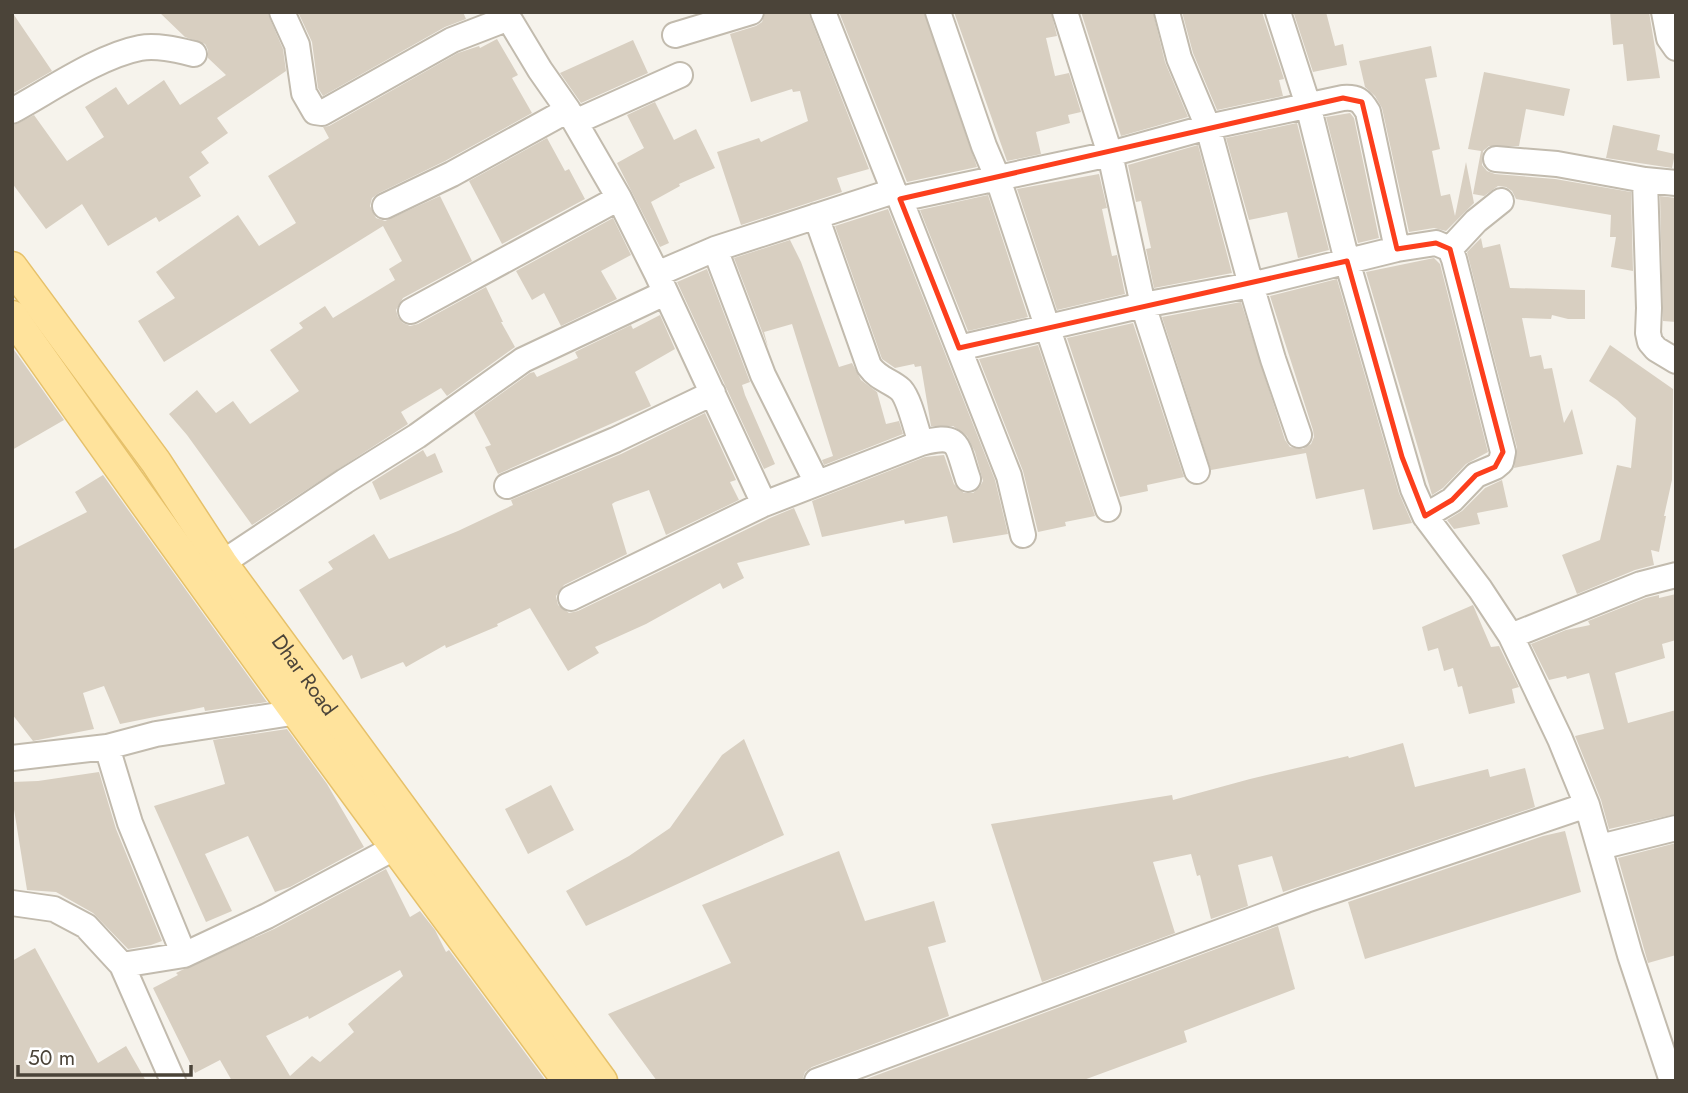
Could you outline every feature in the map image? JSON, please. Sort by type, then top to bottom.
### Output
[{"type":"main road","name":"Dhar Road","points":[[12,267],[156,461],[222,563],[602,1081]]},
{"type":"main road","name":"Dhar Road","points":[[12,316],[122,473],[298,712],[394,848],[568,1081]]},
{"type":"street","points":[[282,12],[297,45],[304,93],[315,112],[322,113],[452,40],[507,15],[572,116],[619,198],[765,504]]},
{"type":"street","points":[[675,35],[751,12]]},
{"type":"street","points":[[823,12],[1009,476],[1023,535]]},
{"type":"street","points":[[938,12],[998,179],[1108,509]]},
{"type":"street","points":[[1065,12],[1110,154],[1143,305],[1197,471]]},
{"type":"street","points":[[1167,12],[1179,58],[1208,127],[1251,285],[1299,435]]},
{"type":"street","points":[[1278,12],[1308,105],[1346,261],[1402,457],[1425,516],[1480,589],[1511,636],[1560,739],[1587,805],[1630,955],[1671,1064]]},
{"type":"street","points":[[1664,12],[1669,38],[1676,48]]},
{"type":"street","points":[[12,111],[83,71],[140,48],[166,48],[194,54]]},
{"type":"street","points":[[385,206],[572,116],[680,75]]},
{"type":"street","points":[[222,563],[417,436],[523,360],[661,283],[715,249],[816,216],[897,195],[998,179],[1110,154],[1208,127],[1343,97],[1355,97],[1368,112],[1397,249]]},
{"type":"street","points":[[1496,159],[1557,164],[1676,183]]},
{"type":"street","points":[[1644,180],[1648,333],[1650,342],[1656,349],[1676,361]]},
{"type":"street","points":[[411,311],[619,198]]},
{"type":"street","points":[[1450,249],[1476,221],[1502,201]]},
{"type":"street","points":[[816,216],[869,366],[877,377],[900,389],[906,398],[920,443]]},
{"type":"street","points":[[959,348],[1143,305],[1251,285],[1397,249],[1436,243],[1450,249]]},
{"type":"street","points":[[715,249],[763,375],[817,483]]},
{"type":"street","points":[[1425,516],[1452,500],[1476,475],[1495,467],[1503,458],[1450,249]]},
{"type":"street","points":[[507,486],[615,440],[713,393]]},
{"type":"street","points":[[570,598],[765,504],[920,443],[944,438],[951,441],[956,446],[968,479]]},
{"type":"street","points":[[1511,636],[1641,584],[1676,575]]},
{"type":"street","points":[[12,758],[107,747],[156,734],[298,712]]},
{"type":"street","points":[[107,747],[130,823],[184,955]]},
{"type":"street","points":[[817,1081],[1306,900],[1587,805]]},
{"type":"street","points":[[1600,847],[1676,828]]},
{"type":"street","points":[[122,965],[184,955],[267,916],[420,834]]},
{"type":"street","points":[[12,903],[54,909],[86,926],[122,965],[173,1081]]},
{"type":"highlighted area","points":[[1343,98],[1362,102],[1397,249],[1436,243],[1450,249],[1503,452],[1495,467],[1476,475],[1452,500],[1425,516],[1402,457],[1347,261],[959,348],[900,199]]},
{"type":"building","points":[[12,12],[52,71],[12,94]]},
{"type":"building","points":[[159,12],[267,12],[283,49],[286,71],[217,118],[228,133],[201,152],[209,163],[189,177],[201,196],[159,222],[156,217],[108,246],[82,204],[46,229],[12,183],[12,126],[34,115],[67,161],[104,137],[85,107],[116,87],[128,105],[164,80],[180,105],[226,75],[208,58],[205,44],[185,37]]},
{"type":"building","points":[[298,12],[463,12],[466,19],[445,27],[323,96],[318,88],[312,42]]},
{"type":"building","points":[[765,12],[808,12],[869,169],[837,178],[842,192],[741,225],[717,152],[759,138],[761,142],[808,121],[800,91],[793,92],[792,89],[751,102],[730,34],[756,26],[762,22]]},
{"type":"building","points":[[839,12],[924,12],[977,167],[907,182]]},
{"type":"building","points":[[954,12],[1051,12],[1057,36],[1046,38],[1055,76],[1069,73],[1081,112],[1068,115],[1070,123],[1036,132],[1041,154],[1007,161]]},
{"type":"building","points":[[1081,12],[1153,12],[1165,62],[1188,117],[1121,136]]},
{"type":"building","points":[[1182,12],[1262,12],[1284,79],[1279,80],[1283,96],[1217,110],[1193,53]]},
{"type":"building","points":[[1326,12],[1335,46],[1343,44],[1347,65],[1313,72],[1294,14]]},
{"type":"building","points":[[1610,12],[1649,12],[1660,78],[1627,81],[1623,44],[1613,45]]},
{"type":"building","points":[[497,39],[518,75],[512,78],[532,113],[445,161],[379,193],[372,198],[370,206],[376,218],[385,221],[440,196],[472,261],[403,298],[396,310],[403,323],[410,326],[418,324],[486,287],[515,347],[447,396],[441,388],[401,412],[408,424],[252,525],[169,414],[197,390],[216,413],[233,401],[250,424],[299,391],[270,350],[303,328],[299,323],[325,306],[333,318],[395,280],[389,269],[402,261],[383,226],[164,362],[138,321],[175,298],[156,272],[238,215],[259,246],[296,223],[268,176],[329,138],[323,127],[458,53],[479,46],[480,48]]},
{"type":"building","points":[[633,40],[648,73],[581,103],[560,73]]},
{"type":"building","points":[[1431,46],[1437,77],[1425,79],[1440,149],[1432,151],[1441,196],[1450,194],[1455,216],[1466,162],[1474,203],[1446,231],[1434,228],[1409,232],[1382,108],[1375,96],[1365,87],[1359,61]]},
{"type":"building","points":[[1484,72],[1570,89],[1564,116],[1526,109],[1519,146],[1489,146],[1483,151],[1482,165],[1495,174],[1555,179],[1631,192],[1633,271],[1611,267],[1616,237],[1610,237],[1611,215],[1516,199],[1506,187],[1498,186],[1484,196],[1473,194],[1481,151],[1468,149]]},
{"type":"building","points":[[655,102],[674,140],[696,129],[715,168],[679,184],[680,186],[651,202],[669,243],[660,247],[617,163],[644,148],[627,115]]},
{"type":"building","points":[[1350,113],[1354,118],[1379,238],[1358,243],[1326,117]]},
{"type":"building","points":[[1297,123],[1329,250],[1298,258],[1287,212],[1249,220],[1226,138]]},
{"type":"building","points":[[1613,125],[1660,135],[1657,150],[1675,154],[1672,168],[1606,158]]},
{"type":"building","points":[[547,138],[565,171],[569,169],[585,199],[502,244],[469,181]]},
{"type":"building","points":[[1198,145],[1232,273],[1154,288],[1146,249],[1151,248],[1141,201],[1136,202],[1128,165]]},
{"type":"building","points":[[1099,174],[1107,208],[1102,209],[1112,256],[1117,255],[1125,294],[1057,310],[1017,189]]},
{"type":"building","points":[[988,195],[1028,317],[968,331],[920,210]]},
{"type":"building","points":[[1660,196],[1676,198],[1676,322],[1663,321]]},
{"type":"building","points":[[888,209],[995,480],[1008,534],[953,543],[947,516],[905,524],[904,520],[822,537],[812,501],[925,457],[944,455],[954,484],[964,493],[973,493],[983,481],[975,452],[967,436],[953,426],[931,426],[921,366],[915,367],[914,364],[895,368],[882,359],[835,226]]},
{"type":"building","points":[[613,218],[631,255],[601,271],[617,299],[561,326],[544,293],[532,300],[516,271]]},
{"type":"building","points":[[1481,238],[1483,248],[1500,244],[1510,288],[1585,290],[1585,319],[1552,315],[1551,319],[1522,318],[1530,357],[1541,355],[1544,369],[1552,368],[1564,423],[1572,409],[1583,454],[1514,468],[1517,448],[1467,252]]},
{"type":"building","points":[[790,240],[801,262],[839,367],[852,363],[861,380],[877,392],[886,424],[899,421],[903,434],[824,465],[822,460],[833,456],[792,324],[764,332],[768,347],[734,258]]},
{"type":"building","points":[[1434,258],[1440,264],[1488,452],[1466,464],[1443,488],[1432,495],[1366,272]]},
{"type":"building","points":[[707,269],[750,382],[742,385],[745,395],[775,464],[764,469],[677,282]]},
{"type":"building","points":[[1337,279],[1399,493],[1412,523],[1373,530],[1364,489],[1316,499],[1306,453],[1211,470],[1162,317],[1241,302],[1285,440],[1290,447],[1303,449],[1311,444],[1313,430],[1270,296]]},
{"type":"building","points":[[660,315],[675,349],[635,372],[651,406],[498,474],[485,447],[491,445],[474,413],[530,373],[534,372],[537,377],[578,358],[575,352],[631,325],[633,329]]},
{"type":"building","points":[[1133,323],[1184,477],[1147,485],[1148,491],[1120,497],[1067,338]]},
{"type":"building","points":[[1038,345],[1095,516],[1065,522],[1066,526],[1038,532],[1023,471],[979,359]]},
{"type":"building","points":[[1610,345],[1673,389],[1672,480],[1659,552],[1651,550],[1654,565],[1577,594],[1562,555],[1600,540],[1617,465],[1631,468],[1636,418],[1617,400],[1589,381]]},
{"type":"building","points":[[12,347],[64,420],[12,450]]},
{"type":"building","points":[[705,413],[736,480],[730,482],[739,500],[666,535],[649,490],[615,502],[612,504],[627,554],[564,585],[556,596],[558,605],[569,613],[578,611],[794,508],[810,545],[737,563],[744,578],[723,589],[720,583],[646,624],[595,647],[599,653],[568,671],[530,608],[497,624],[498,626],[446,648],[445,645],[406,667],[403,662],[361,679],[352,655],[343,660],[299,590],[333,569],[328,562],[374,534],[389,559],[458,531],[513,505],[511,500],[621,454]]},
{"type":"building","points":[[423,450],[427,457],[435,453],[443,472],[380,500],[372,482]]},
{"type":"building","points":[[103,475],[267,702],[205,711],[204,707],[120,724],[104,686],[83,693],[94,729],[33,741],[12,714],[12,550],[87,512],[75,492]]},
{"type":"building","points":[[1502,480],[1508,507],[1477,513],[1480,524],[1454,529],[1447,520],[1462,511],[1485,488]]},
{"type":"building","points":[[1676,594],[1676,640],[1662,644],[1665,658],[1615,673],[1628,723],[1676,710],[1676,814],[1609,829],[1601,800],[1575,736],[1604,729],[1589,673],[1567,679],[1566,676],[1549,680],[1531,644],[1566,630],[1590,625],[1588,621],[1646,598]]},
{"type":"building","points":[[1473,605],[1491,647],[1499,646],[1519,687],[1512,689],[1515,703],[1469,714],[1462,686],[1458,687],[1453,668],[1444,671],[1438,648],[1428,651],[1422,627]]},
{"type":"building","points":[[287,729],[327,784],[364,847],[290,887],[275,892],[248,836],[205,854],[232,911],[206,922],[154,806],[225,784],[213,740]]},
{"type":"building","points":[[744,739],[784,835],[586,926],[566,891],[629,856],[670,828],[722,755]]},
{"type":"building","points":[[1403,743],[1415,787],[1488,769],[1490,777],[1525,768],[1535,807],[1283,892],[1272,856],[1238,865],[1248,906],[1211,919],[1200,875],[1197,876],[1191,854],[1153,862],[1175,933],[1042,982],[991,824],[1172,795],[1173,800]]},
{"type":"building","points":[[99,772],[116,829],[162,941],[151,945],[128,949],[93,913],[56,892],[27,890],[12,782]]},
{"type":"building","points":[[551,785],[574,830],[528,854],[505,809]]},
{"type":"building","points":[[1565,831],[1581,892],[1365,959],[1348,902]]},
{"type":"building","points":[[1676,843],[1676,955],[1648,963],[1618,858]]},
{"type":"building","points":[[839,851],[865,921],[934,901],[946,942],[928,947],[949,1016],[812,1067],[805,1072],[802,1081],[657,1081],[608,1014],[731,963],[702,905]]},
{"type":"building","points":[[386,869],[410,917],[420,911],[435,930],[446,952],[449,950],[546,1081],[232,1081],[220,1060],[195,1073],[153,988],[178,975],[176,973],[182,970],[274,929]],"holes":[[[400,970],[403,976],[348,1024],[354,1032],[320,1062],[312,1056],[290,1076],[266,1036],[308,1016],[309,1019]]]},
{"type":"building","points":[[1278,926],[1295,989],[1184,1031],[1187,1042],[1081,1081],[861,1081]]},
{"type":"building","points":[[35,948],[98,1063],[126,1046],[146,1081],[12,1081],[12,961]]}]
